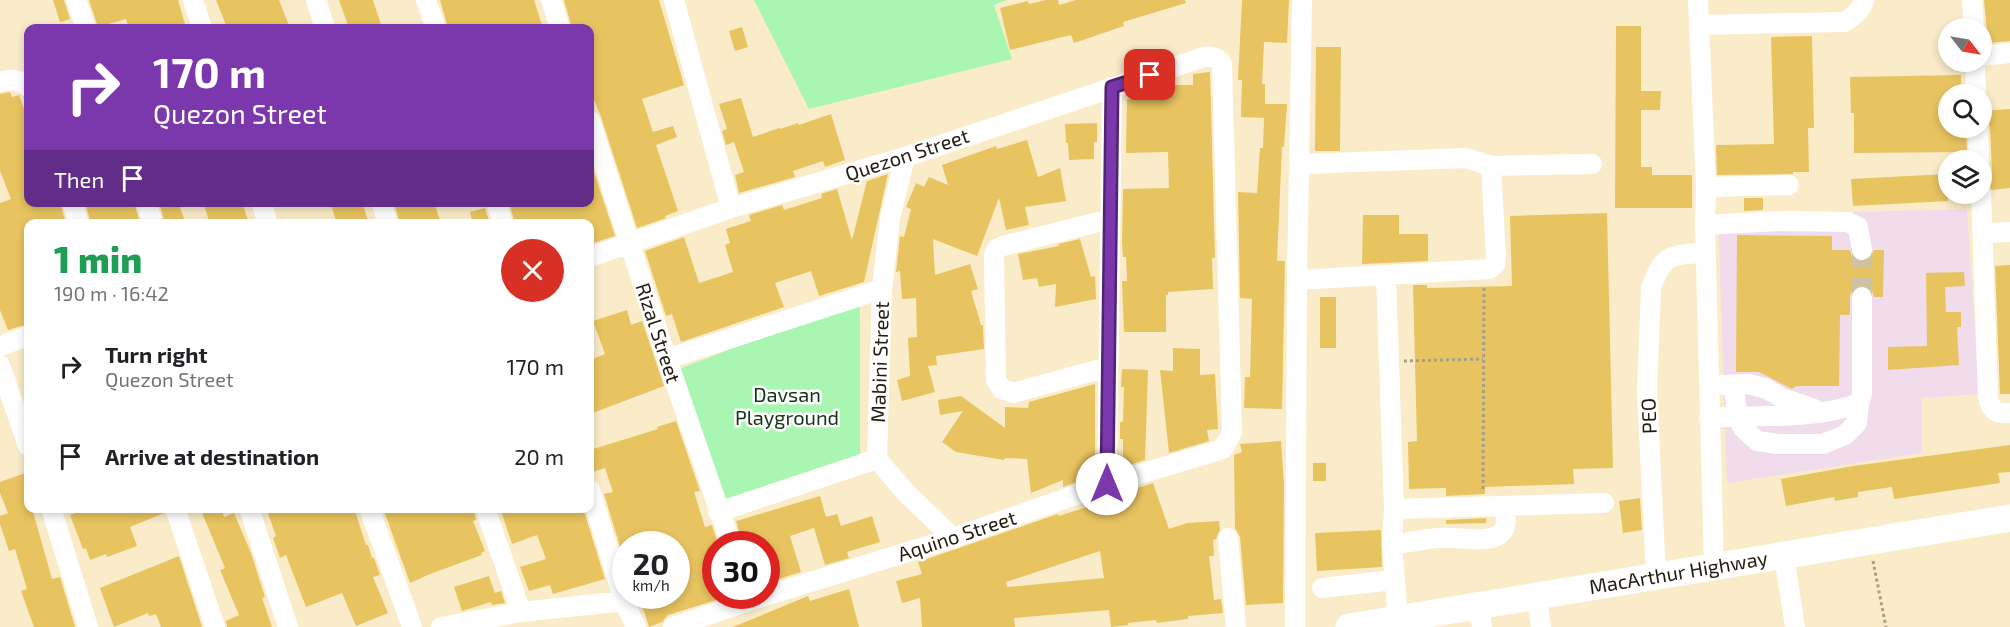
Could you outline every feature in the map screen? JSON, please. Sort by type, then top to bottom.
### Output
[{"type":"highway","name":"MacArthur Highway","points":[[1349,627],[1481,617],[1537,597],[2010,518]]},
{"type":"street","points":[[76,0],[85,24]]},
{"type":"street","points":[[193,0],[201,24]]},
{"type":"street","points":[[316,0],[324,24]]},
{"type":"street","points":[[426,0],[435,24]]},
{"type":"street","points":[[551,0],[559,24]]},
{"type":"street","points":[[674,0],[731,208]]},
{"type":"street","points":[[1295,627],[1297,280],[1301,164],[1302,0]]},
{"type":"street","points":[[1698,0],[1706,187],[1705,253],[1714,568]]},
{"type":"street","points":[[1699,25],[1845,22],[1852,18],[1864,0]]},
{"type":"street","points":[[1972,0],[1973,18]]},
{"type":"street","points":[[1992,55],[2010,53]]},
{"type":"street","name":"Quezon Street","points":[[594,255],[731,208],[905,157],[1207,56],[1216,58],[1222,64],[1232,432]]},
{"type":"street","points":[[0,82],[10,79],[20,80],[24,84]]},
{"type":"street","points":[[1107,484],[1112,87]]},
{"type":"street","name":"Rizal Street","points":[[594,134],[628,243],[726,531]]},
{"type":"street","name":"Mabini Street","points":[[878,459],[882,289],[890,218],[905,157]]},
{"type":"street","points":[[1301,164],[1466,158],[1491,166],[1592,164]]},
{"type":"street","points":[[1297,280],[1490,269],[1495,264],[1496,258],[1491,166]]},
{"type":"street","points":[[1706,187],[1789,185]]},
{"type":"street","points":[[1982,204],[1988,396],[1993,410],[2002,414],[2010,413]]},
{"type":"street","points":[[1108,367],[1013,393],[1002,389],[996,380],[994,255],[997,249],[1003,246],[1110,219]]},
{"type":"street","points":[[1705,225],[1782,221],[1848,222],[1858,227],[1862,250]]},
{"type":"street","points":[[1983,233],[2010,232]]},
{"type":"street","name":"PEO","points":[[1656,577],[1648,380],[1650,288],[1665,259],[1679,254],[1705,253]]},
{"type":"street","points":[[1386,275],[1394,509],[1393,580],[1412,621]]},
{"type":"street","points":[[667,359],[882,289]]},
{"type":"street","points":[[1734,385],[1737,417],[1743,428],[1757,441],[1778,444],[1822,444],[1845,435],[1857,423],[1862,394],[1862,297]]},
{"type":"street","points":[[0,346],[24,337]]},
{"type":"street","points":[[0,365],[24,434]]},
{"type":"street","points":[[1708,385],[1749,384],[1767,388],[1782,398],[1821,411]]},
{"type":"street","points":[[1709,417],[1800,414],[1849,408],[1859,403]]},
{"type":"street","name":"Aquino Street","points":[[780,589],[953,538],[1107,484],[1223,448],[1232,432]]},
{"type":"street","points":[[718,512],[878,459],[907,494],[953,538]]},
{"type":"street","points":[[594,503],[612,562]]},
{"type":"street","points":[[1394,509],[1604,503]]},
{"type":"street","points":[[1392,545],[1440,537],[1482,540],[1492,538],[1505,528],[1503,506]]},
{"type":"street","points":[[1439,507],[1440,537]]},
{"type":"street","points":[[53,513],[88,627]]},
{"type":"street","points":[[177,513],[215,627]]},
{"type":"street","points":[[251,513],[288,627]]},
{"type":"street","points":[[371,513],[412,627]]},
{"type":"street","points":[[487,513],[521,612]]},
{"type":"street","points":[[1228,538],[1236,627]]},
{"type":"street","points":[[1784,556],[1795,627]]},
{"type":"street","points":[[1322,588],[1393,580]]},
{"type":"street","points":[[1537,597],[1541,627]]},
{"type":"street","points":[[441,627],[521,612],[612,602]]},
{"type":"street","points":[[628,609],[636,627]]},
{"type":"street","name":"Aquino Street","points":[[673,627],[721,609]]},
{"type":"path","points":[[1482,506],[1484,269]]},
{"type":"path","points":[[1389,362],[1483,359]]},
{"type":"path","points":[[1870,541],[1886,627]]},
{"type":"shaded area","points":[[1967,209],[1979,394],[1922,398],[1922,453],[1727,483],[1718,216]]},
{"type":"green space","points":[[754,0],[1007,0],[994,5],[1012,59],[809,109]]},
{"type":"green space","name":"Davsan Playground","points":[[860,300],[860,457],[717,509],[671,372]]},
{"type":"building","points":[[53,0],[64,0],[70,19],[60,22]]},
{"type":"building","points":[[89,0],[178,0],[185,24],[128,24],[126,19],[108,24],[97,24]]},
{"type":"building","points":[[216,0],[279,0],[288,24],[225,24]]},
{"type":"building","points":[[339,0],[373,0],[381,24],[348,24]]},
{"type":"building","points":[[440,0],[534,0],[542,24],[447,24]]},
{"type":"building","points":[[564,0],[659,0],[684,85],[642,99],[653,132],[673,126],[677,137],[656,145],[678,211],[665,216],[666,218],[637,228],[594,100],[594,24],[571,24]]},
{"type":"building","points":[[1058,0],[1059,5],[1076,0],[1185,0],[1186,3],[1123,22],[1124,26],[1074,43],[1071,35],[1010,50],[1000,8],[1028,1],[1029,4]]},
{"type":"building","points":[[1242,0],[1289,0],[1287,43],[1264,42],[1262,84],[1265,84],[1265,104],[1287,104],[1284,147],[1282,147],[1277,261],[1285,261],[1282,409],[1244,408],[1245,377],[1250,377],[1252,299],[1240,298],[1238,192],[1257,193],[1264,118],[1241,117],[1242,80],[1238,80]]},
{"type":"building","points":[[1984,0],[2010,0],[2010,41],[1992,43],[1992,18],[1986,18]]},
{"type":"building","points":[[1616,26],[1641,26],[1641,91],[1661,91],[1660,110],[1641,110],[1641,167],[1652,167],[1652,175],[1692,175],[1692,208],[1615,208]]},
{"type":"building","points":[[742,27],[748,47],[735,51],[729,31]]},
{"type":"building","points":[[1812,36],[1814,128],[1808,128],[1809,172],[1717,175],[1716,145],[1774,144],[1771,37]]},
{"type":"building","points":[[1316,47],[1341,47],[1340,151],[1315,151]]},
{"type":"building","points":[[1210,72],[1215,258],[1212,258],[1213,289],[1168,292],[1166,295],[1166,332],[1124,332],[1122,281],[1127,281],[1126,257],[1123,257],[1122,241],[1123,189],[1169,188],[1168,152],[1126,153],[1127,99],[1167,96],[1167,85],[1193,85],[1193,74]]},
{"type":"building","points":[[1961,75],[1961,84],[1938,84],[1938,138],[1966,138],[1967,150],[1854,153],[1854,113],[1851,113],[1850,77]]},
{"type":"building","points":[[10,92],[12,97],[19,95],[24,109],[24,207],[61,207],[65,219],[24,219],[24,325],[8,330],[0,310],[0,203],[11,199],[0,171],[0,94]]},
{"type":"building","points":[[741,98],[753,137],[831,114],[845,160],[825,167],[823,161],[793,171],[795,177],[739,193],[735,175],[744,172],[734,142],[726,145],[722,131],[727,129],[719,104]]},
{"type":"building","points":[[2010,109],[2010,188],[1992,190],[1992,110]]},
{"type":"building","points":[[1097,123],[1094,159],[1069,160],[1065,124]]},
{"type":"building","points":[[1027,140],[1038,177],[1060,168],[1066,201],[1025,207],[1029,225],[1006,230],[999,198],[977,256],[933,239],[935,275],[970,264],[978,289],[971,291],[981,325],[983,325],[984,349],[936,356],[937,365],[928,366],[935,392],[902,401],[897,380],[910,376],[908,338],[917,337],[916,298],[902,299],[900,271],[896,272],[900,236],[904,237],[911,209],[906,207],[916,183],[924,187],[929,177],[948,185],[942,165],[996,146],[997,149]]},
{"type":"building","points":[[594,172],[615,236],[594,243],[594,219],[514,219],[510,207],[594,207]]},
{"type":"building","points":[[888,174],[864,282],[819,296],[811,271],[775,283],[784,307],[681,342],[672,314],[666,316],[645,251],[684,237],[699,283],[733,272],[725,245],[730,243],[726,229],[751,221],[749,215],[782,205],[784,210],[822,198],[821,194],[837,189],[852,240],[867,181]]},
{"type":"building","points":[[1938,175],[1938,202],[1853,206],[1851,179]]},
{"type":"building","points":[[1744,198],[1763,198],[1763,210],[1744,211]]},
{"type":"building","points":[[86,207],[135,207],[139,219],[90,219]]},
{"type":"building","points":[[160,207],[180,207],[184,219],[164,219]]},
{"type":"building","points":[[205,207],[244,207],[247,219],[208,219]]},
{"type":"building","points":[[332,207],[364,207],[367,219],[335,219]]},
{"type":"building","points":[[395,207],[436,207],[439,219],[399,219]]},
{"type":"building","points":[[485,208],[488,219],[472,219],[470,212]]},
{"type":"building","points":[[1607,213],[1613,468],[1573,469],[1574,484],[1485,487],[1485,494],[1446,496],[1446,488],[1409,489],[1408,442],[1417,441],[1413,285],[1427,285],[1427,288],[1512,286],[1510,216]]},
{"type":"building","points":[[1363,215],[1399,215],[1399,234],[1428,234],[1428,261],[1362,264]]},
{"type":"building","points":[[1737,235],[1832,236],[1832,250],[1850,250],[1852,257],[1858,261],[1869,260],[1874,250],[1884,250],[1883,297],[1874,297],[1867,286],[1857,286],[1850,296],[1850,315],[1840,315],[1839,386],[1796,386],[1792,389],[1759,372],[1736,372]]},
{"type":"building","points":[[1080,239],[1091,277],[1095,276],[1096,299],[1055,307],[1056,284],[1039,287],[1037,278],[1023,280],[1018,254],[1059,246],[1058,244]]},
{"type":"building","points":[[2010,265],[2010,394],[2000,394],[1995,266]]},
{"type":"building","points":[[1964,272],[1965,286],[1945,287],[1946,312],[1961,312],[1961,327],[1957,327],[1959,365],[1888,370],[1888,347],[1927,346],[1926,273]]},
{"type":"building","points":[[1320,297],[1336,297],[1336,348],[1320,348]]},
{"type":"building","points":[[627,310],[631,325],[642,321],[664,386],[594,412],[594,358],[605,354],[594,321]]},
{"type":"building","points":[[1173,348],[1200,349],[1200,375],[1215,374],[1218,429],[1207,430],[1209,441],[1169,453],[1160,370],[1173,371]]},
{"type":"building","points":[[1122,369],[1148,370],[1145,460],[1123,467],[1123,439],[1120,439],[1124,387],[1121,387]]},
{"type":"building","points":[[1095,384],[1095,475],[1063,487],[1063,480],[1031,493],[1027,459],[1005,458],[1004,460],[956,452],[942,442],[963,411],[940,415],[938,400],[961,396],[1005,428],[1005,407],[1028,408],[1029,402]]},
{"type":"building","points":[[676,421],[700,491],[694,492],[705,527],[712,525],[714,531],[702,531],[702,604],[690,608],[690,531],[615,531],[604,494],[613,492],[605,468],[594,472],[594,449],[658,429],[657,427]]},
{"type":"building","points":[[1281,441],[1284,484],[1283,603],[1246,605],[1240,537],[1235,528],[1234,455],[1242,452],[1240,444]]},
{"type":"building","points":[[2010,445],[2010,472],[1998,473],[2000,483],[1894,499],[1892,487],[1858,492],[1858,497],[1835,501],[1834,497],[1786,506],[1781,479],[1853,466]]},
{"type":"building","points":[[1313,463],[1326,463],[1326,481],[1313,481]]},
{"type":"building","points":[[24,473],[24,513],[33,513],[52,579],[60,577],[75,627],[34,627],[21,591],[27,589],[15,549],[9,551],[0,524],[0,516],[8,513],[0,493],[0,482]]},
{"type":"building","points":[[1153,483],[1169,529],[1187,523],[1219,521],[1220,530],[1216,539],[1213,540],[1214,556],[1209,556],[1214,600],[1221,599],[1223,613],[1188,616],[1188,619],[1157,623],[1156,620],[1128,623],[1128,625],[1111,627],[1109,610],[1014,618],[1015,627],[922,627],[920,598],[902,603],[896,581],[922,574],[918,562],[1058,514],[1059,516],[1096,504],[1096,502]],"holes":[[[1100,551],[1104,578],[1007,587],[1006,582]]]},
{"type":"building","points":[[820,496],[826,517],[837,514],[841,526],[872,516],[880,542],[847,552],[849,558],[825,565],[814,528],[790,536],[801,572],[780,579],[780,531],[739,531],[736,521]]},
{"type":"building","points":[[1640,498],[1642,530],[1623,533],[1619,501]]},
{"type":"building","points":[[75,513],[164,513],[130,527],[137,546],[107,557],[106,554],[90,560],[86,548],[83,549],[70,515]]},
{"type":"building","points":[[202,513],[223,513],[224,517],[234,513],[251,553],[272,627],[227,627],[226,621],[239,615],[220,570],[225,568]]},
{"type":"building","points":[[268,513],[356,513],[366,545],[368,545],[380,575],[373,577],[388,613],[356,626],[342,593],[306,607],[286,555],[280,558],[273,538],[276,536]]},
{"type":"building","points":[[385,513],[474,513],[476,520],[473,521],[485,551],[481,553],[482,555],[410,583]]},
{"type":"building","points":[[502,513],[585,513],[605,579],[553,594],[550,585],[529,591],[520,567],[546,559],[537,535],[512,544]]},
{"type":"building","points":[[1486,518],[1486,523],[1446,524],[1446,520]]},
{"type":"building","points":[[1381,530],[1382,567],[1317,571],[1315,533]]},
{"type":"building","points":[[179,556],[202,627],[161,627],[156,614],[149,616],[148,613],[114,627],[100,588]]},
{"type":"building","points":[[489,576],[495,593],[501,591],[505,603],[492,605],[491,602],[462,611],[454,587]]},
{"type":"building","points":[[849,589],[859,627],[733,627],[808,596],[810,601]]},
{"type":"building","points":[[643,609],[687,609],[668,615],[662,622],[649,627]]},
{"type":"tunnel","points":[[1862,250],[1862,297]]},
{"type":"route","points":[[1107,484],[1112,87],[1150,75]]}]
